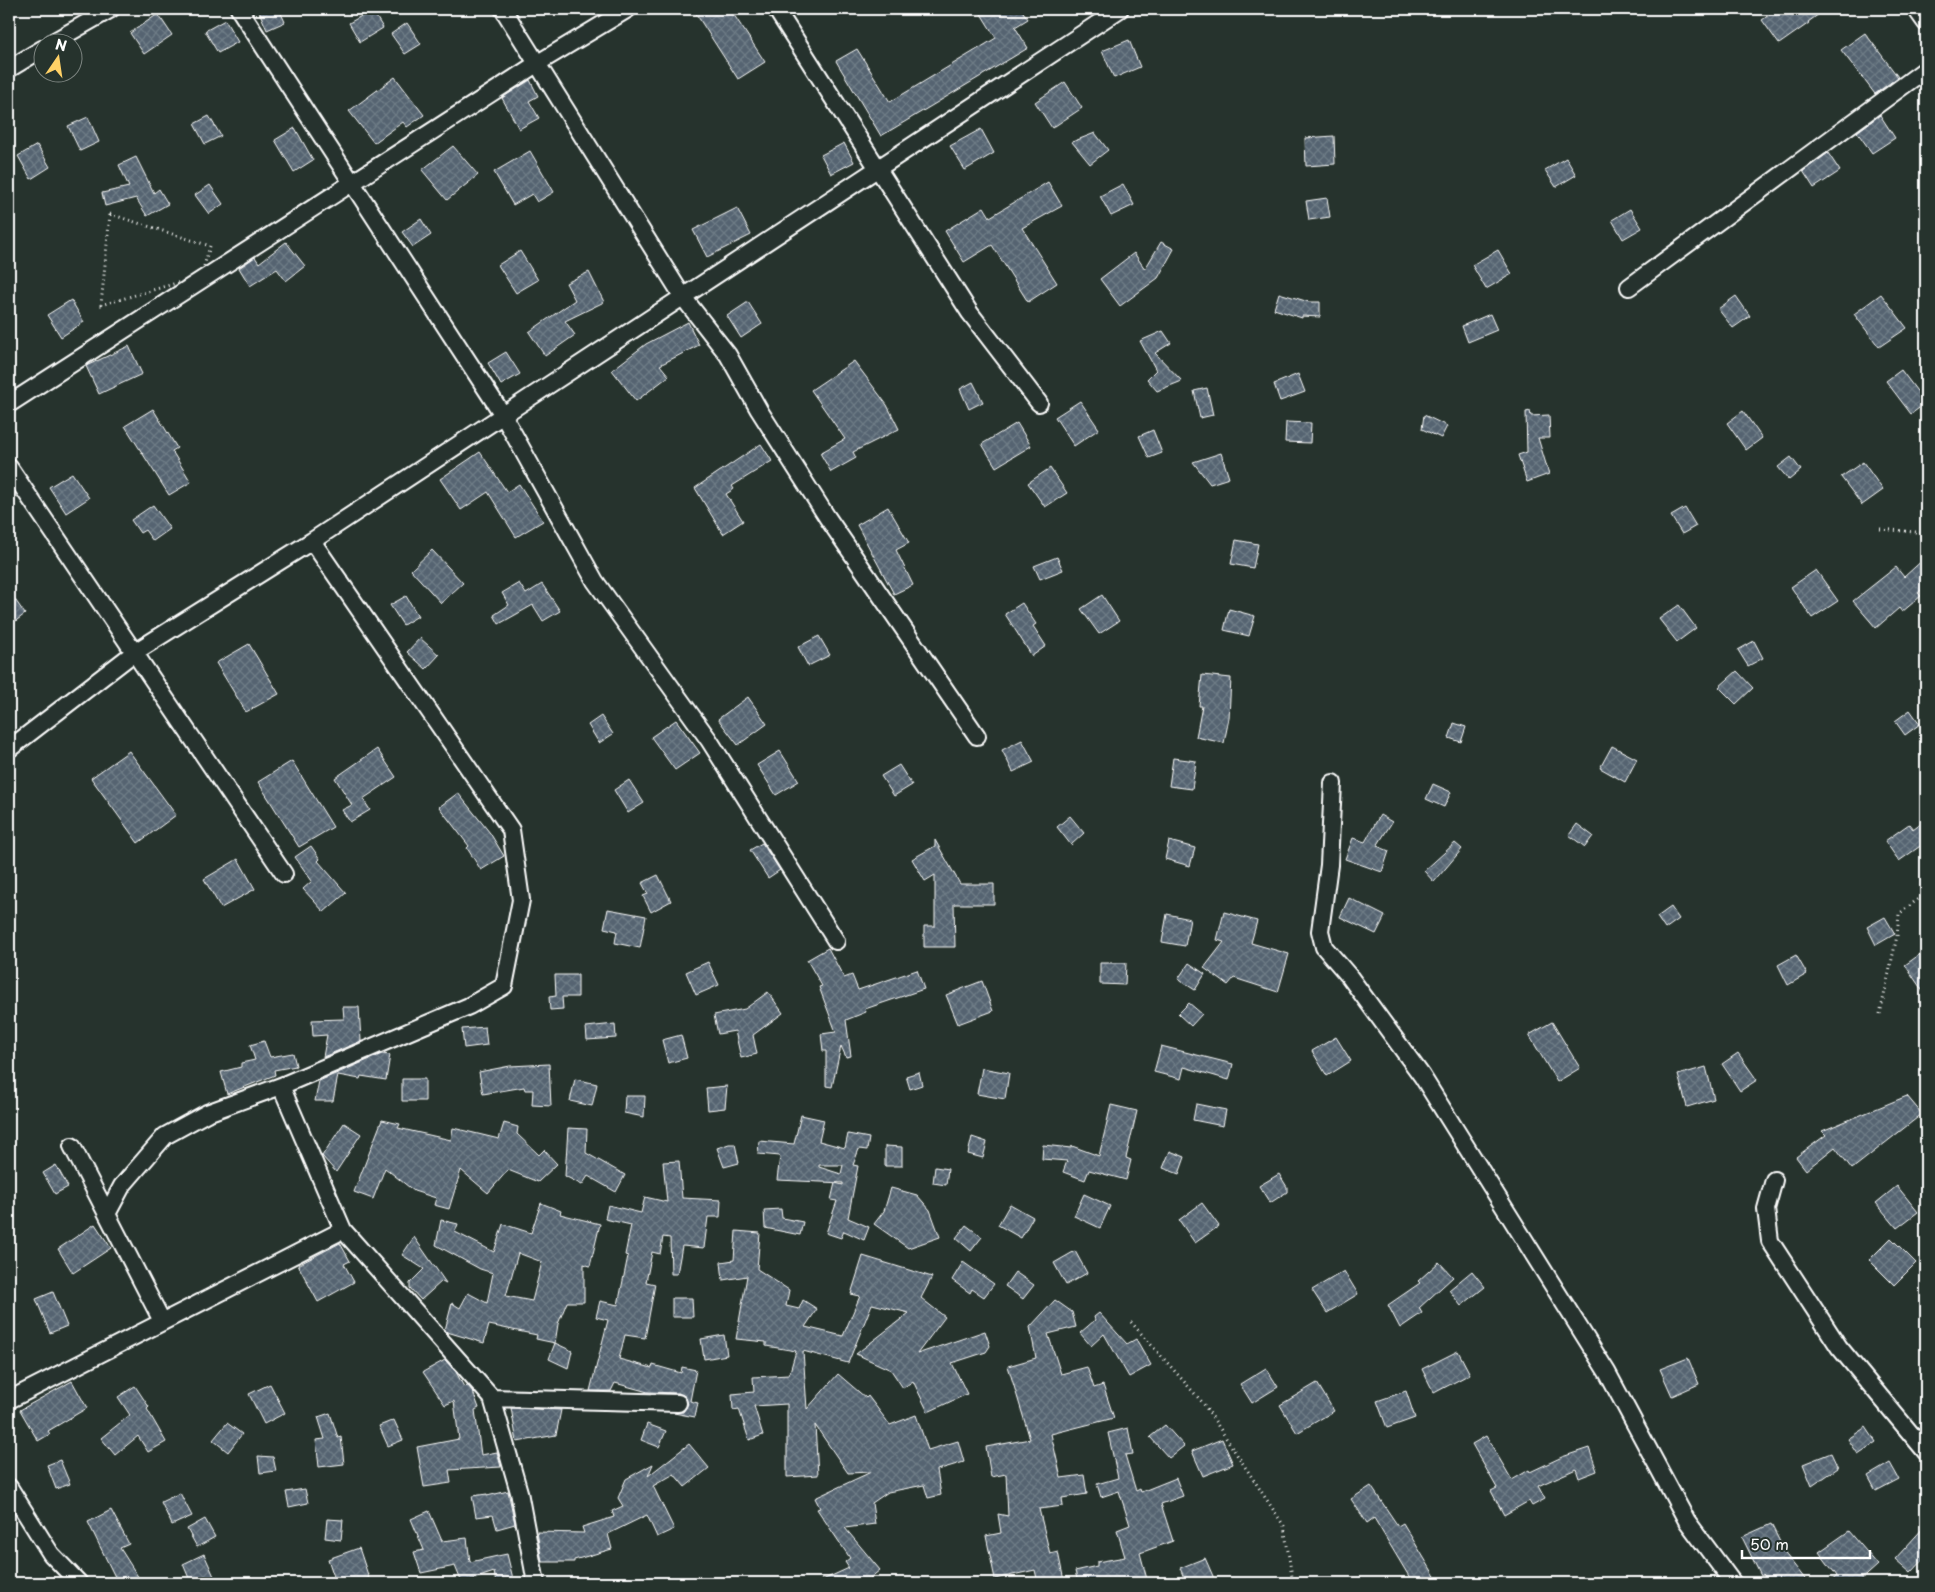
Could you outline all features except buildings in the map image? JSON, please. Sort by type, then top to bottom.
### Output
[{"type":"street","points":[[70,32],[110,9]]},
{"type":"street","points":[[239,9],[503,415],[595,581],[709,740],[836,942]]},
{"type":"street","points":[[503,9],[683,297],[728,355],[759,410],[827,517],[977,736]]},
{"type":"street","points":[[9,404],[538,63],[628,9]]},
{"type":"street","points":[[776,9],[970,313],[1040,403]]},
{"type":"street","points":[[9,749],[134,652],[312,541],[1120,9]]},
{"type":"street","points":[[1916,9],[1926,24]]},
{"type":"street","points":[[9,69],[32,55]]},
{"type":"street","points":[[1629,287],[1926,69]]},
{"type":"street","points":[[9,468],[284,874]]},
{"type":"street","points":[[107,1214],[122,1186],[165,1136],[208,1113],[281,1086],[469,1006],[504,986],[522,900],[511,830],[312,541]]},
{"type":"street","points":[[1333,783],[1328,865],[1320,931],[1324,948],[1349,976],[1422,1076],[1607,1372],[1687,1521],[1734,1583]]},
{"type":"street","points":[[281,1086],[343,1230],[492,1398],[519,1492],[536,1583]]},
{"type":"street","points":[[72,1146],[162,1321]]},
{"type":"street","points":[[1774,1180],[1766,1209],[1770,1241],[1839,1347],[1926,1452]]},
{"type":"street","points":[[9,1400],[343,1230]]},
{"type":"street","points":[[492,1398],[678,1403]]},
{"type":"street","points":[[9,1487],[51,1554],[79,1583]]},
{"type":"path","points":[[110,214],[210,246],[201,276],[102,305],[110,214]]},
{"type":"path","points":[[1880,529],[1926,533]]},
{"type":"path","points":[[1880,1014],[1897,936],[1899,914],[1926,893]]},
{"type":"path","points":[[1131,1322],[1203,1403],[1284,1526],[1293,1583]]}]
